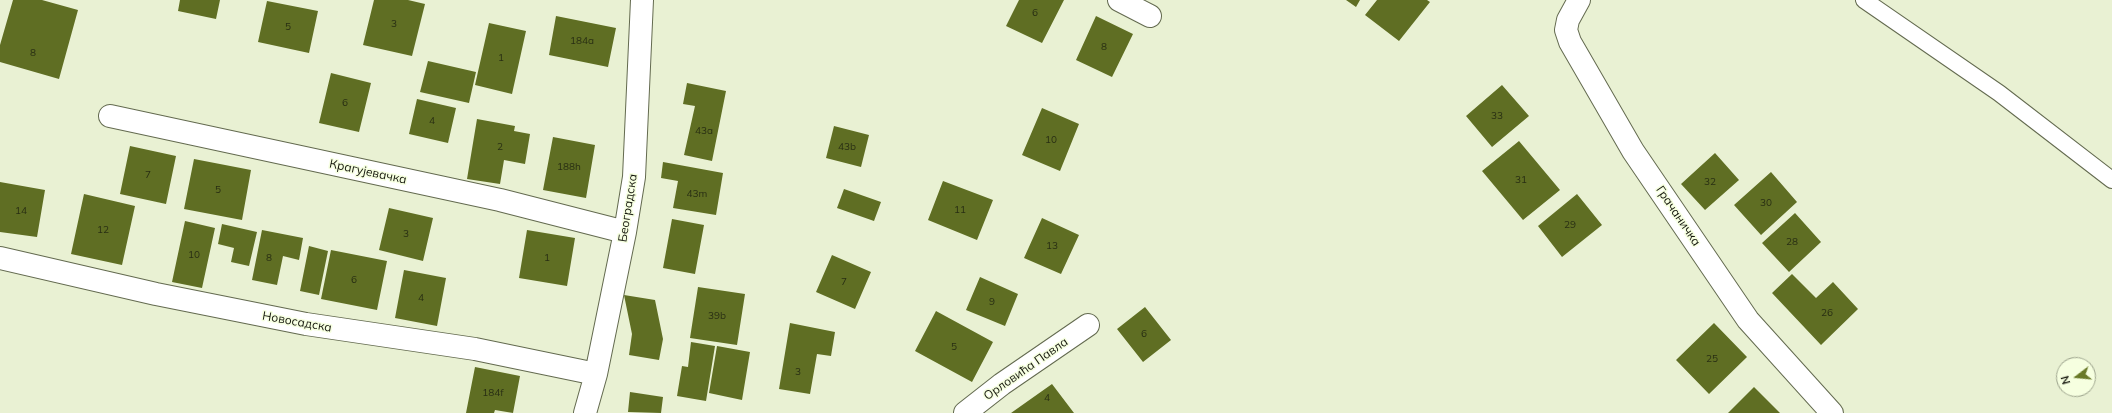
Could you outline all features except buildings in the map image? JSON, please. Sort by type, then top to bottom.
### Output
[{"type":"street","name":"Београдска","points":[[585,413],[596,374],[625,232],[634,177],[642,0]]},
{"type":"street","points":[[1119,0],[1150,16]]},
{"type":"street","name":"Грачаничка","points":[[1579,0],[1568,20],[1566,30],[1570,42],[1634,151],[1748,320],[1832,413]]},
{"type":"street","name":"Крагујевачка","points":[[110,116],[500,200],[625,232]]},
{"type":"street","name":"Новосадска","points":[[0,258],[156,294],[306,324],[475,349],[596,374]]},
{"type":"street","name":"Орловића Павла","points":[[965,413],[1002,384],[1088,325]]},
{"type":"lane","points":[[1864,0],[1999,93],[2112,180]]}]
